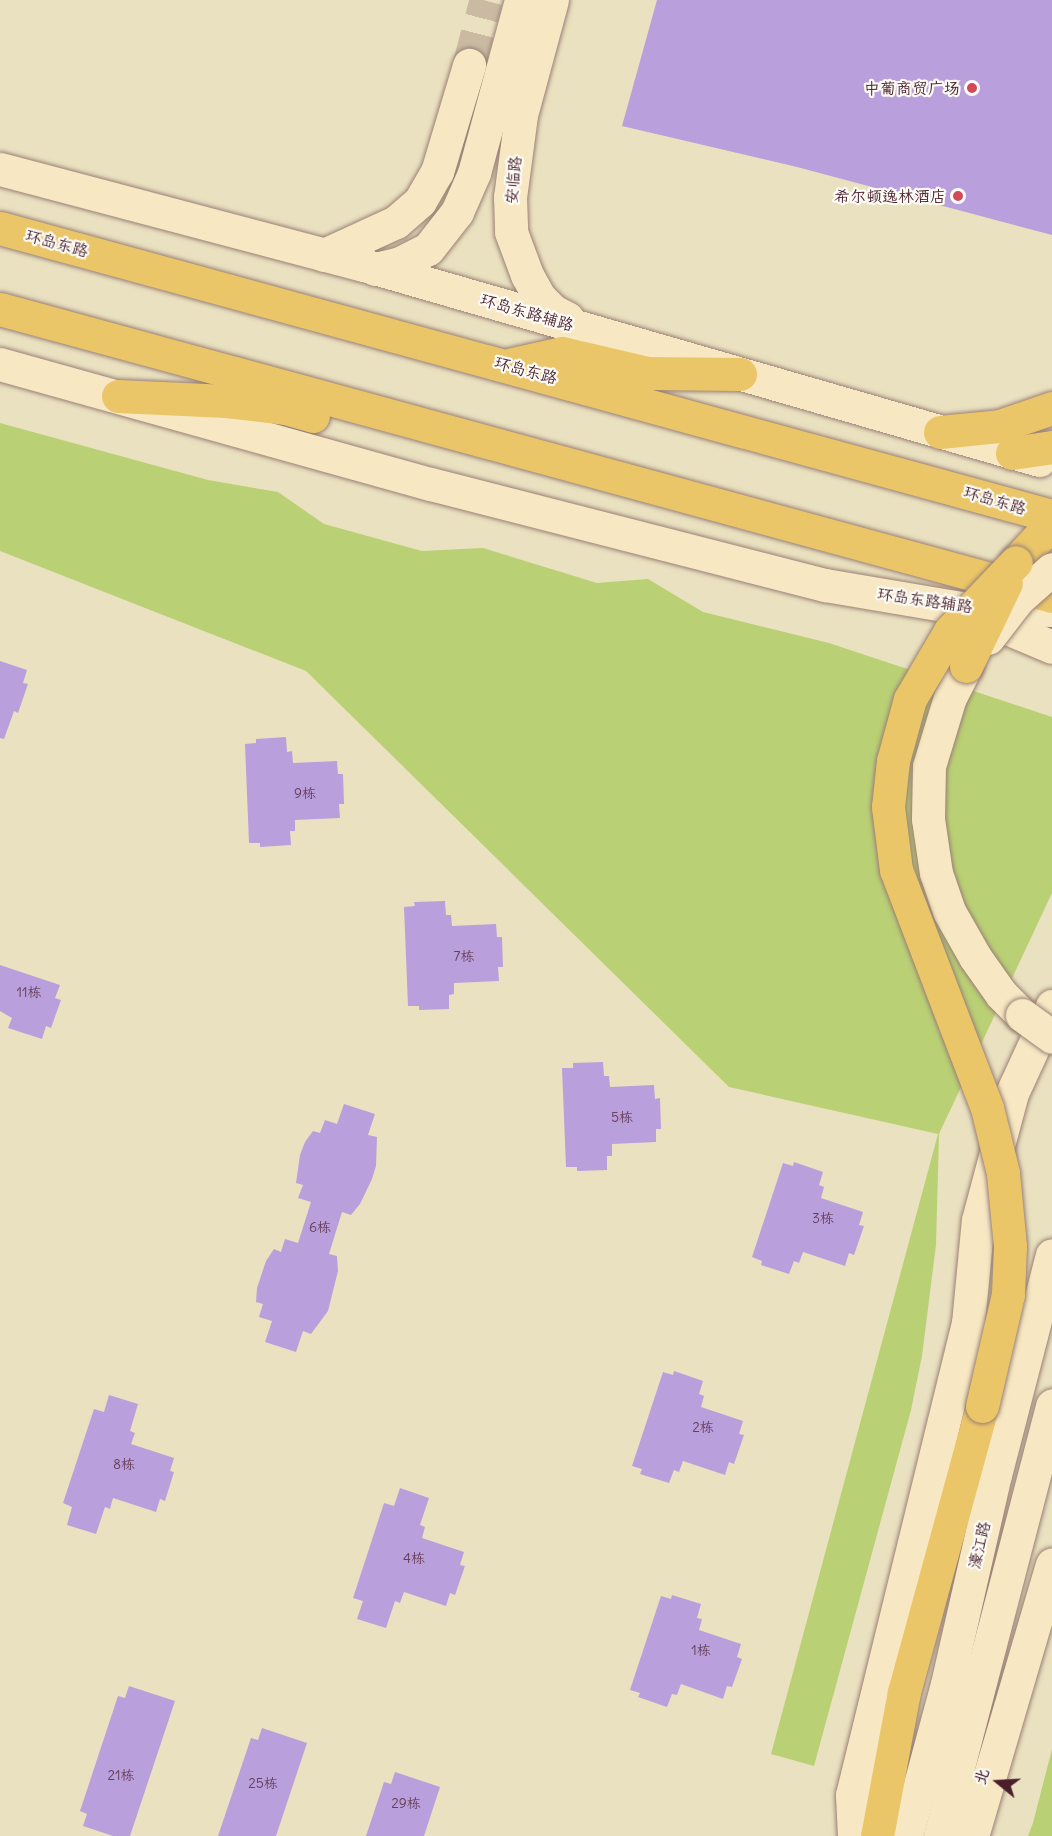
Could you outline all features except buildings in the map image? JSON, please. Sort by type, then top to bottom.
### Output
[{"type":"main road","points":[[375,269],[400,262],[428,249],[457,212],[474,173],[520,0]]},
{"type":"main road","name":"安临路","points":[[552,0],[521,115],[510,197],[511,231],[527,274],[540,298],[553,311],[590,330]]},
{"type":"main road","points":[[324,255],[396,222],[420,201],[437,172],[469,65]]},
{"type":"main road","name":"环岛东路辅路","points":[[0,169],[375,269],[1052,464]]},
{"type":"main road","name":"环岛东路","points":[[0,228],[508,365],[1052,516]]},
{"type":"main road","points":[[0,309],[1052,596]]},
{"type":"main road","points":[[508,365],[562,353],[647,373],[740,374]]},
{"type":"main road","name":"环岛东路辅路","points":[[0,364],[431,484],[825,585],[961,608],[1052,609]]},
{"type":"main road","points":[[118,396],[226,401],[285,408],[367,429],[435,428]]},
{"type":"main road","points":[[940,432],[1000,426],[1052,408]]},
{"type":"main road","points":[[1011,453],[1052,447]]},
{"type":"main road","points":[[877,1836],[904,1692],[982,1406],[1008,1294],[1010,1246],[1003,1173],[987,1108],[896,870],[888,807],[893,760],[910,699],[950,631],[1052,523]]},
{"type":"main road","points":[[1052,543],[1016,562],[950,698],[929,766],[928,819],[936,873],[949,911],[975,957],[1001,994],[1022,1016],[1052,1037]]},
{"type":"main road","points":[[966,666],[1018,599],[1052,569]]},
{"type":"main road","points":[[961,608],[1052,647]]},
{"type":"main road","points":[[854,1836],[852,1795],[968,1323],[978,1220],[1012,1093],[1052,1006]]},
{"type":"main road","name":"濠江路","points":[[906,1836],[947,1684],[995,1475],[1052,1255]]},
{"type":"main road","points":[[940,1836],[1052,1406]]},
{"type":"main road","points":[[972,1836],[981,1812],[1052,1565]]},
{"type":"green space","points":[[0,423],[208,480],[278,492],[324,524],[422,551],[483,548],[597,583],[648,579],[703,612],[829,643],[1052,717],[1052,893],[939,1134],[936,1245],[922,1356],[911,1410],[814,1766],[771,1754],[938,1134],[729,1087],[306,671],[0,551]]},
{"type":"green space","points":[[1052,1749],[1052,1836],[1028,1836],[1033,1823]]},
{"type":"tunnel","points":[[469,65],[486,0]]},
{"type":"place","name":"中葡商贸广场","points":[[972,88]]},
{"type":"place","name":"希尔顿逸林酒店","points":[[958,196]]}]
